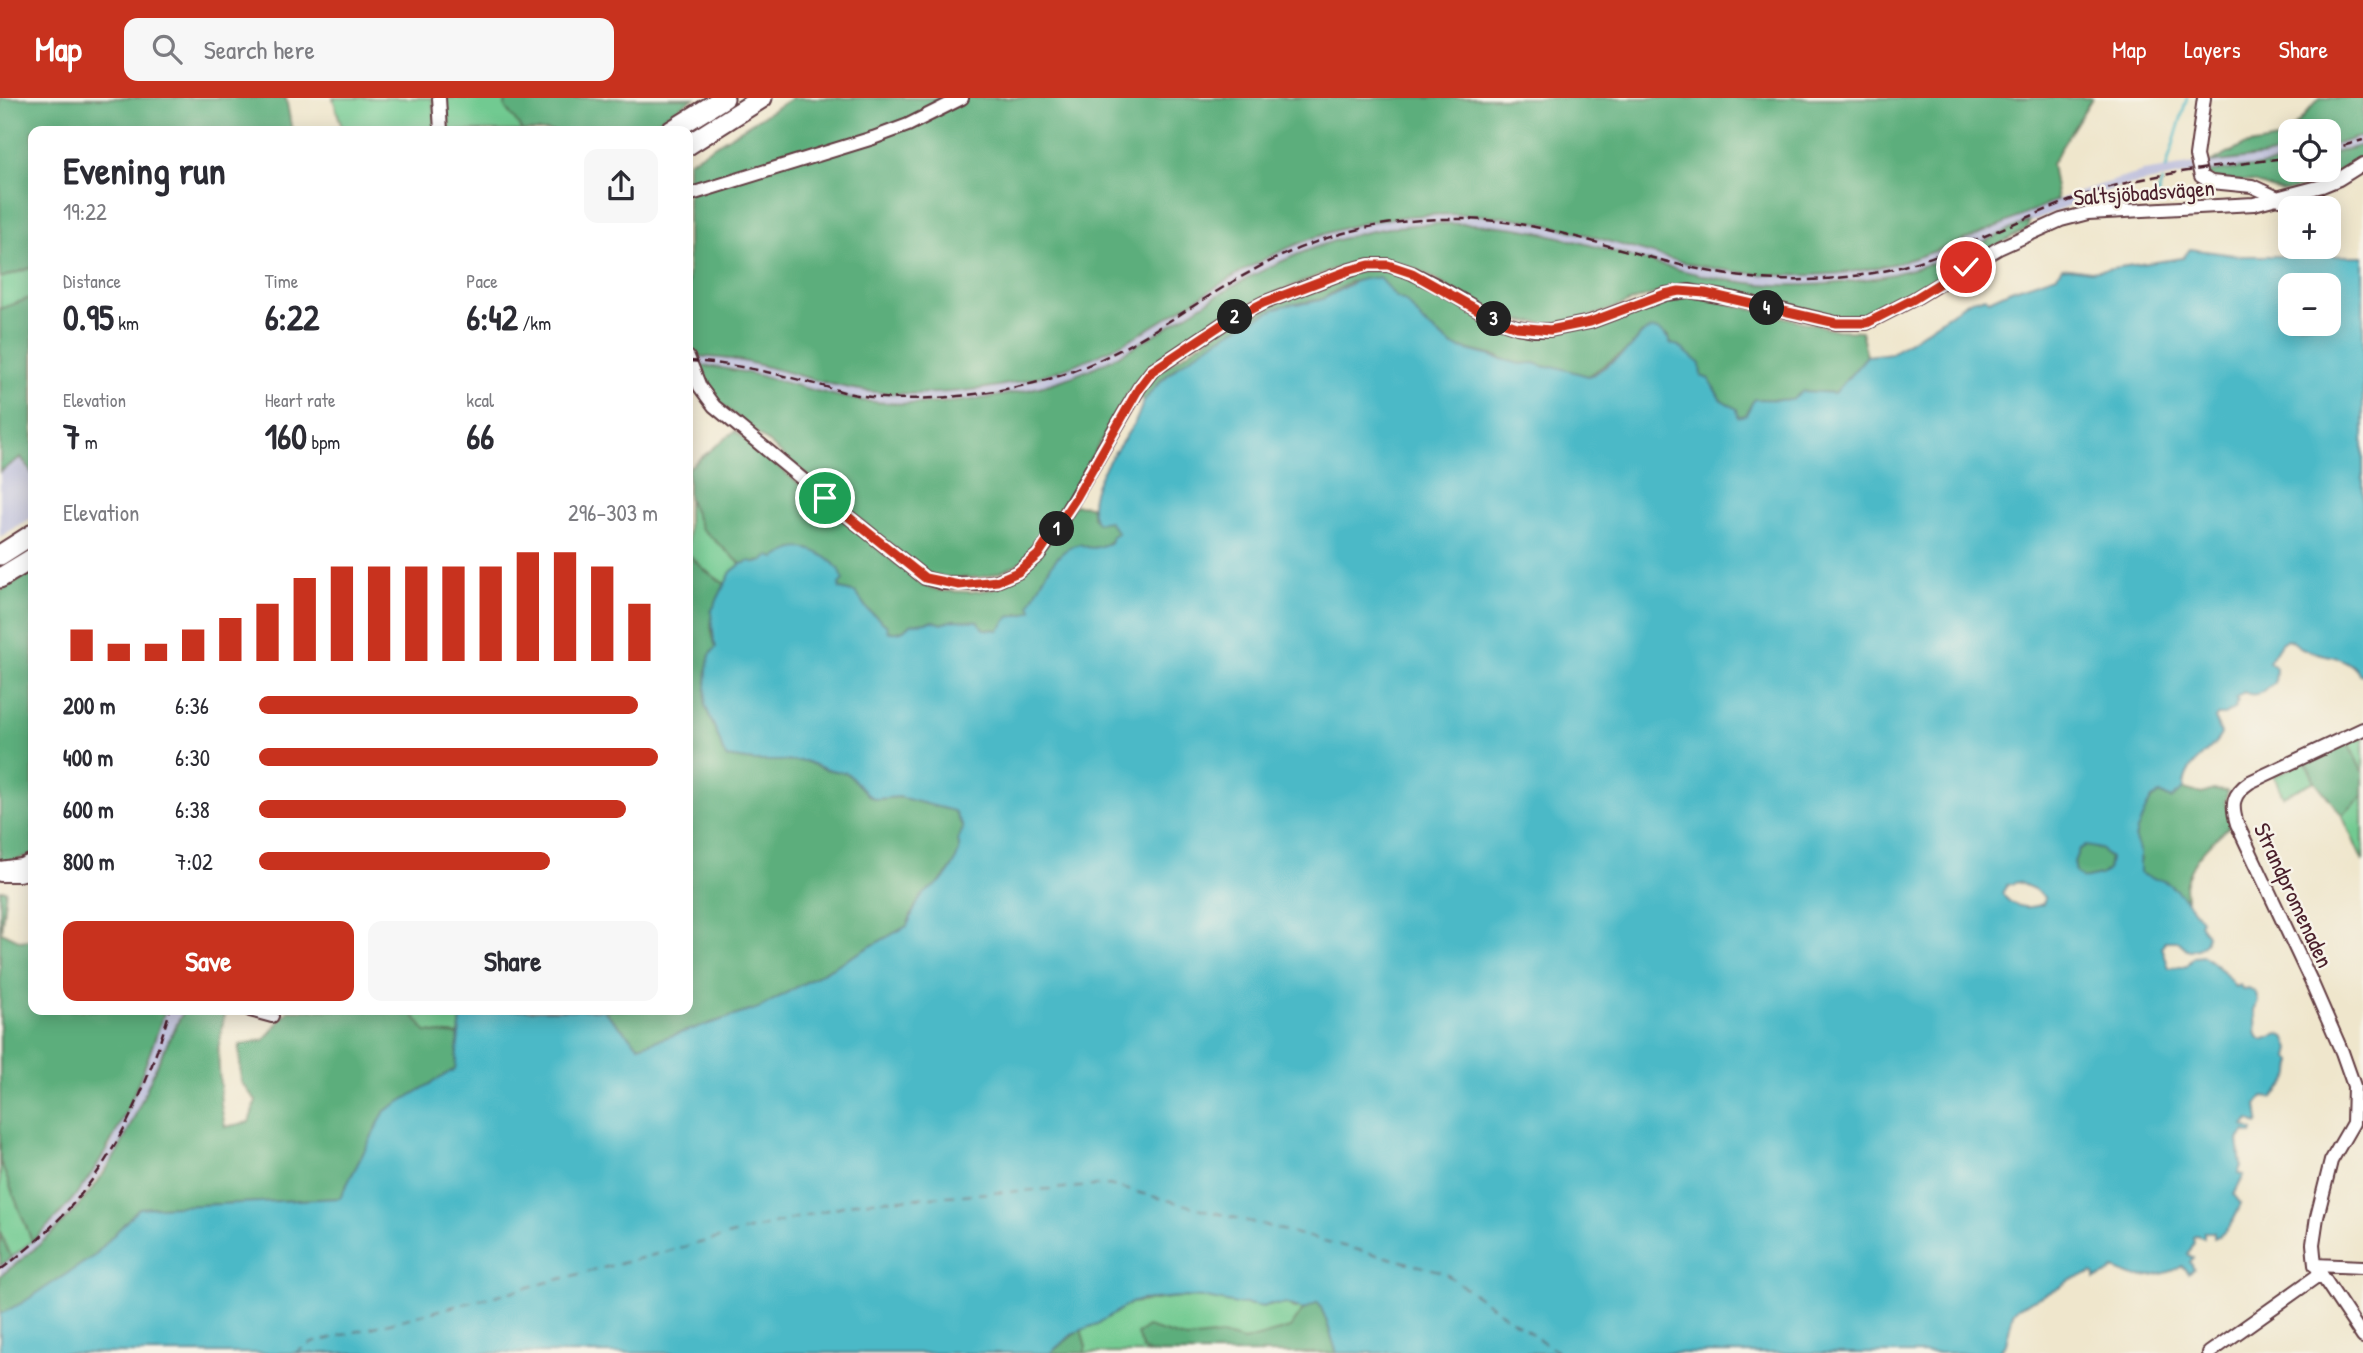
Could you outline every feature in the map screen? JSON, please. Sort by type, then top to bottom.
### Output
[{"type":"highway","points":[[679,126],[724,98]]},
{"type":"highway","points":[[693,142],[762,98]]},
{"type":"highway","points":[[0,555],[28,537]]},
{"type":"highway","points":[[0,578],[28,561]]},
{"type":"street","points":[[439,98],[441,126]]},
{"type":"street","points":[[693,193],[873,138],[908,125],[962,98]]},
{"type":"street","points":[[2204,98],[2196,156],[2201,176],[2211,182],[2252,186],[2278,197]]},
{"type":"street","name":"Saltsjöbadsvägen","points":[[2286,196],[2339,179],[2363,164]]},
{"type":"street","name":"Saltsjöbadsvägen","points":[[693,371],[699,387],[714,406],[906,564],[925,578],[943,583],[978,584],[997,581],[1018,572],[1038,555],[1076,498],[1139,388],[1152,371],[1224,323],[1263,303],[1350,270],[1369,265],[1388,265],[1436,285],[1496,320],[1535,330],[1550,330],[1590,322],[1679,291],[1705,293],[1836,323],[1867,323],[1914,299],[1999,248],[2061,220],[2088,213],[2224,207],[2278,198]]},
{"type":"street","name":"Strandpromenaden","points":[[2318,1270],[2313,1244],[2317,1217],[2331,1161],[2353,1123],[2354,1086],[2311,981],[2237,824],[2232,804],[2238,792],[2250,782],[2363,730]]},
{"type":"street","points":[[0,868],[28,862]]},
{"type":"street","points":[[0,875],[28,873]]},
{"type":"street","points":[[2209,1353],[2318,1270],[2363,1267]]},
{"type":"street","points":[[2318,1270],[2363,1337]]},
{"type":"shaded area","points":[[2363,136],[2363,145],[2341,151],[2341,142]]},
{"type":"shaded area","points":[[2278,155],[2278,164],[2204,173],[2201,164]]},
{"type":"shaded area","points":[[2194,164],[2195,173],[2116,188],[1914,269],[1807,285],[1759,284],[1693,273],[1533,231],[1505,227],[1415,225],[1371,231],[1342,238],[1283,260],[1211,299],[1143,344],[1087,371],[1018,392],[975,399],[897,404],[852,399],[734,369],[694,365],[693,356],[733,359],[853,389],[896,394],[972,389],[1015,383],[1055,372],[1107,351],[1282,251],[1335,230],[1368,222],[1412,216],[1468,215],[1508,218],[1535,222],[1692,264],[1758,274],[1820,274],[1871,268],[1905,260],[1970,238],[2057,200],[2102,184],[2143,172]]},
{"type":"shaded area","points":[[21,457],[28,468],[28,520],[0,537],[0,472]]},
{"type":"shaded area","points":[[163,1015],[182,1015],[118,1151],[52,1234],[0,1276],[0,1266],[57,1217],[110,1147],[141,1078]]},
{"type":"green space","points":[[0,98],[286,98],[291,126],[28,126],[28,269],[0,278]]},
{"type":"green space","points":[[333,98],[432,98],[435,126],[341,126]]},
{"type":"green space","points":[[446,98],[506,98],[505,107],[519,126],[449,126]]},
{"type":"green space","points":[[506,98],[694,98],[649,126],[519,126],[505,107]]},
{"type":"green space","points":[[792,98],[2092,98],[2051,164],[2057,200],[1963,241],[1904,261],[1851,272],[1825,274],[1744,273],[1691,264],[1532,221],[1456,214],[1389,219],[1326,233],[1286,249],[1234,276],[1138,335],[1064,368],[999,386],[914,394],[854,389],[751,363],[693,356],[693,159]]},
{"type":"green space","points":[[2320,98],[2363,98],[2363,136],[2341,142],[2341,119],[2301,119]]},
{"type":"green space","points":[[2278,140],[2278,155],[2210,163],[2243,146]]},
{"type":"green space","points":[[2363,145],[2363,155],[2341,168],[2341,151]]},
{"type":"green space","points":[[2278,164],[2278,182],[2315,182],[2283,191],[2251,182],[2218,179],[2204,173]]},
{"type":"green space","points":[[2029,221],[2028,228],[1880,311],[1863,316],[1820,315],[1729,292],[1688,287],[1646,296],[1584,318],[1562,323],[1535,323],[1485,309],[1416,269],[1401,264],[1375,259],[1342,266],[1241,308],[1200,330],[1163,355],[1148,368],[1128,393],[1042,545],[1028,557],[1002,572],[974,578],[926,574],[712,396],[694,365],[753,374],[851,399],[902,404],[956,402],[1010,394],[1080,373],[1120,355],[1236,284],[1285,260],[1335,241],[1388,228],[1459,224],[1520,229],[1702,275],[1759,284],[1797,285],[1856,281],[1894,274],[1957,253]]},
{"type":"green space","points":[[28,269],[28,299],[0,309],[0,278]]},
{"type":"green space","points":[[1387,270],[1410,278],[1497,327],[1519,333],[1541,335],[1665,297],[1689,294],[1837,330],[1861,331],[1867,356],[1835,393],[1803,391],[1793,400],[1754,399],[1746,415],[1737,417],[1737,409],[1720,399],[1709,379],[1701,376],[1671,344],[1667,335],[1642,333],[1630,348],[1588,376],[1535,363],[1520,364],[1453,346],[1428,327],[1405,301],[1396,297],[1379,279],[1373,278],[1350,282],[1322,299],[1279,307],[1237,329],[1175,368],[1144,401],[1139,395],[1151,377],[1228,325],[1289,297],[1322,290],[1357,271]]},
{"type":"green space","points":[[28,299],[28,468],[21,457],[0,472],[0,309]]},
{"type":"green space","points":[[735,431],[922,585],[941,591],[971,592],[994,589],[1016,578],[1075,505],[1091,506],[1093,517],[1109,521],[1119,533],[1101,547],[1091,548],[1080,544],[1065,551],[1053,563],[1044,578],[1032,610],[1014,616],[1000,630],[984,629],[976,621],[954,620],[942,624],[934,621],[911,624],[900,631],[887,631],[887,626],[867,609],[856,593],[840,589],[810,550],[794,549],[775,559],[741,564],[701,528],[693,509],[693,464]]},
{"type":"green space","points":[[693,509],[701,528],[741,564],[731,572],[726,585],[693,559]]},
{"type":"green space","points":[[693,559],[726,585],[712,614],[713,639],[717,647],[710,655],[707,668],[705,705],[727,757],[754,761],[805,761],[825,769],[847,773],[869,796],[876,799],[899,797],[954,810],[963,827],[958,841],[958,858],[953,867],[917,905],[907,926],[759,1008],[639,1046],[608,1015],[693,1015]]},
{"type":"green space","points":[[28,574],[28,856],[0,862],[0,591]]},
{"type":"green space","points":[[2363,733],[2363,773],[2347,741]]},
{"type":"green space","points":[[2347,741],[2363,773],[2363,796],[2342,815],[2315,781],[2305,761]]},
{"type":"green space","points":[[2305,761],[2315,781],[2283,796],[2274,776]]},
{"type":"green space","points":[[2184,789],[2202,794],[2213,790],[2228,791],[2225,802],[2231,825],[2210,843],[2193,865],[2185,884],[2186,899],[2140,873],[2138,865],[2141,860],[2135,838],[2140,819],[2155,797],[2160,793],[2171,799]]},
{"type":"green space","points":[[2363,796],[2363,862],[2342,815]]},
{"type":"green space","points":[[2086,845],[2101,849],[2110,858],[2108,870],[2101,875],[2083,879],[2075,873],[2074,862],[2079,849]]},
{"type":"green space","points":[[0,890],[6,890],[1,932],[21,941],[28,940],[28,1015],[163,1015],[142,1075],[115,1135],[80,1190],[32,1241],[0,1161]]},
{"type":"green space","points":[[182,1015],[224,1015],[218,1050],[225,1127],[249,1122],[256,1101],[241,1082],[239,1045],[264,1040],[285,1015],[414,1015],[426,1032],[459,1035],[455,1069],[385,1111],[340,1198],[139,1208],[94,1256],[22,1303],[0,1314],[0,1276],[66,1219],[94,1187],[127,1134]]},
{"type":"green space","points":[[414,1015],[461,1015],[459,1035],[426,1032]]},
{"type":"green space","points":[[0,1161],[32,1241],[11,1258],[0,1232]]},
{"type":"green space","points":[[0,1232],[11,1258],[0,1266]]},
{"type":"green space","points":[[1204,1297],[1257,1305],[1286,1303],[1295,1309],[1311,1305],[1330,1334],[1337,1353],[1050,1353],[1081,1329],[1097,1324],[1131,1303]]},
{"type":"green space","points":[[1318,1302],[1337,1353],[1149,1353],[1143,1349],[1137,1334],[1147,1327],[1187,1339],[1221,1335],[1244,1341],[1290,1328],[1303,1310]]},
{"type":"green space","points":[[1081,1329],[1086,1347],[1084,1353],[1050,1353]]},
{"type":"water","points":[[2190,249],[2241,256],[2278,256],[2278,259],[2341,259],[2341,256],[2363,256],[2363,675],[2341,659],[2309,651],[2287,639],[2281,643],[2269,662],[2276,668],[2275,683],[2257,694],[2244,692],[2236,698],[2236,708],[2224,715],[2218,715],[2215,719],[2221,734],[2188,772],[2184,789],[2171,799],[2160,793],[2152,799],[2135,840],[2140,853],[2140,873],[2167,883],[2178,892],[2201,920],[2199,923],[2207,935],[2205,943],[2198,949],[2188,950],[2178,941],[2165,941],[2162,947],[2169,968],[2187,966],[2194,957],[2204,956],[2223,971],[2235,987],[2240,985],[2242,989],[2249,988],[2256,993],[2258,1001],[2254,1010],[2257,1034],[2262,1040],[2279,1034],[2285,1037],[2290,1049],[2288,1057],[2293,1062],[2290,1077],[2283,1087],[2272,1098],[2263,1097],[2257,1105],[2257,1124],[2249,1120],[2244,1126],[2253,1131],[2252,1134],[2245,1132],[2238,1140],[2241,1166],[2238,1173],[2244,1175],[2234,1195],[2241,1204],[2237,1214],[2219,1236],[2214,1238],[2214,1232],[2204,1232],[2204,1238],[2197,1235],[2193,1237],[2194,1243],[2188,1254],[2193,1258],[2190,1262],[2194,1269],[2188,1273],[2182,1266],[2165,1273],[2143,1277],[2131,1276],[2114,1269],[2095,1279],[2092,1273],[2071,1279],[2059,1288],[2018,1307],[2013,1313],[2006,1344],[1998,1353],[1337,1353],[1318,1302],[1303,1310],[1286,1303],[1263,1307],[1206,1298],[1179,1297],[1131,1303],[1097,1324],[1074,1333],[1050,1353],[0,1353],[0,1314],[22,1303],[94,1256],[139,1208],[340,1198],[385,1111],[455,1069],[461,1015],[608,1015],[639,1046],[759,1008],[907,926],[920,899],[945,878],[957,856],[963,827],[954,811],[899,797],[876,799],[869,796],[847,773],[825,769],[805,761],[754,761],[727,757],[723,752],[705,705],[707,668],[710,655],[716,647],[711,612],[731,572],[741,564],[764,561],[770,556],[775,558],[794,549],[807,549],[821,554],[838,568],[843,580],[839,584],[840,589],[856,593],[867,609],[887,626],[888,631],[900,631],[911,624],[934,621],[942,624],[954,620],[977,621],[984,629],[999,630],[1009,617],[1032,610],[1030,604],[1044,577],[1062,553],[1080,544],[1091,548],[1110,543],[1112,536],[1118,533],[1109,521],[1097,523],[1092,507],[1094,490],[1144,401],[1157,385],[1188,359],[1243,325],[1282,306],[1320,300],[1362,279],[1379,278],[1396,297],[1405,301],[1428,327],[1453,346],[1520,364],[1553,366],[1588,376],[1622,355],[1646,331],[1654,329],[1700,364],[1701,376],[1709,379],[1720,399],[1737,409],[1738,417],[1746,415],[1754,399],[1792,400],[1803,391],[1835,393],[1867,356],[1892,353],[1971,300],[1985,297],[1989,300],[2057,275],[2062,267],[2091,271],[2183,258]],"holes":[[[2086,846],[2101,849],[2110,858],[2108,870],[2101,875],[2083,879],[2076,873],[2074,862],[2079,849]],[[2018,882],[2034,889],[2045,898],[2043,904],[2032,907],[2015,905],[2002,893],[2007,885]]]},
{"type":"waterway","points":[[2166,169],[2187,98]]},
{"type":"waterway","points":[[2155,202],[2162,182]]},
{"type":"ferry route","points":[[295,1353],[312,1343],[858,1202],[1109,1185],[1443,1272],[1559,1353]]},
{"type":"railway","points":[[2341,146],[2363,140]]},
{"type":"railway","points":[[693,361],[750,369],[875,397],[901,399],[984,393],[1059,376],[1085,366],[1134,342],[1267,263],[1319,241],[1374,226],[1445,219],[1500,221],[1737,276],[1771,280],[1832,278],[1873,273],[1913,263],[2110,187],[2186,171],[2278,159]]},
{"type":"railway","points":[[0,1270],[34,1243],[62,1215],[109,1155],[143,1088],[168,1015]]},
{"type":"route","points":[[825,498],[925,578],[959,585],[997,581],[1018,572],[1028,564],[1053,535],[1139,388],[1152,371],[1224,323],[1263,303],[1369,265],[1388,265],[1412,273],[1496,320],[1535,330],[1550,330],[1590,322],[1679,291],[1735,299],[1836,323],[1867,323],[1914,299],[1966,267]]}]
